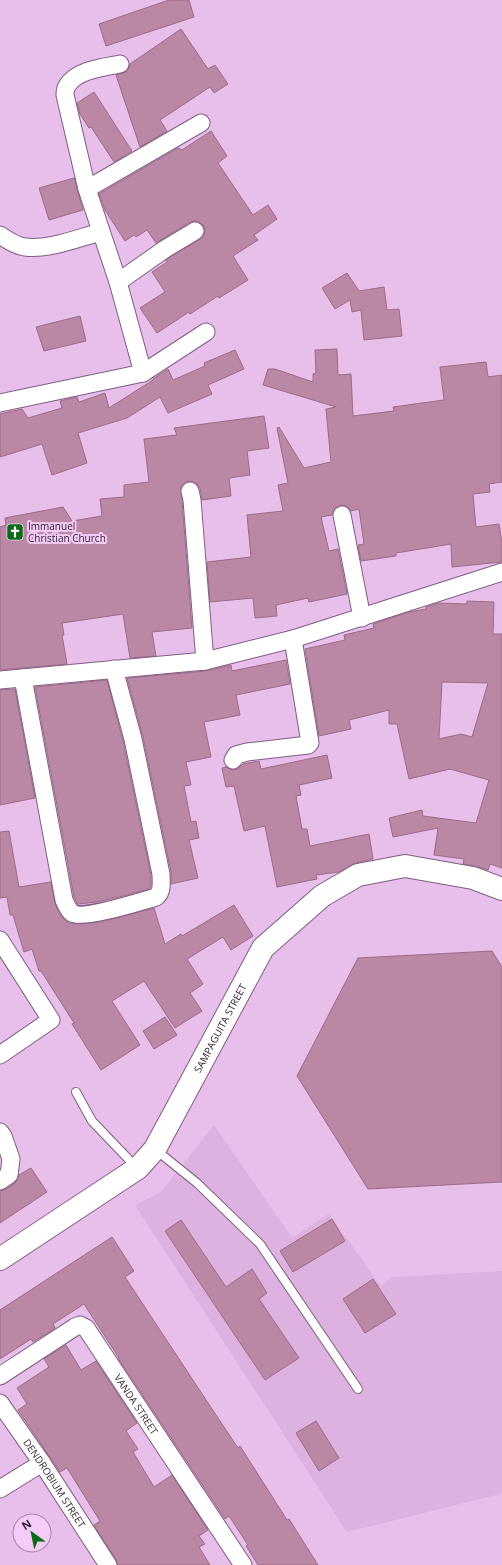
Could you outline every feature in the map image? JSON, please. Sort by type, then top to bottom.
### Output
[{"type":"main road","name":"SAMPAGUITA STREET","points":[[0,1259],[138,1168],[155,1149],[263,948],[295,918],[322,896],[358,875],[405,866],[473,878],[502,889]]},
{"type":"street","points":[[120,64],[90,70],[74,78],[67,86],[65,95],[86,189],[118,282],[143,373]]},
{"type":"street","points":[[86,189],[201,123]]},
{"type":"street","points":[[118,282],[165,249],[195,231]]},
{"type":"street","points":[[0,235],[7,241],[24,247],[48,247],[101,232]]},
{"type":"street","points":[[0,403],[143,373],[206,332]]},
{"type":"street","points":[[190,491],[205,661]]},
{"type":"street","points":[[342,515],[362,618]]},
{"type":"street","points":[[0,680],[205,661],[294,639],[502,572]]},
{"type":"street","points":[[233,760],[236,755],[247,752],[308,745],[310,743],[294,639]]},
{"type":"street","points":[[23,678],[64,900],[72,913],[76,915],[90,914],[156,897],[160,894],[161,890],[161,874],[133,740],[114,669]]},
{"type":"street","points":[[0,940],[51,1020],[0,1055]]},
{"type":"street","points":[[0,1132],[12,1159],[5,1178]]},
{"type":"street","name":"VANDA STREET","points":[[0,1376],[75,1327],[80,1325],[86,1328],[243,1565]]},
{"type":"street","name":"DENDROBIUM STREET","points":[[0,1403],[42,1463],[108,1565]]},
{"type":"street","points":[[0,1489],[42,1463]]},
{"type":"lane","points":[[76,1092],[92,1121],[138,1168]]},
{"type":"lane","points":[[155,1149],[198,1183],[260,1244],[358,1389]]},
{"type":"shaded area","points":[[214,1125],[292,1238],[329,1214],[381,1286],[392,1277],[502,1271],[502,1492],[500,1494],[347,1532],[135,1205],[161,1192]]},
{"type":"building","points":[[169,0],[189,0],[194,17],[106,46],[99,24]]},
{"type":"building","points":[[181,29],[208,69],[215,65],[228,84],[214,93],[210,87],[160,120],[167,131],[140,147],[116,75],[126,72],[130,64]]},
{"type":"building","points":[[94,92],[132,151],[114,162],[91,127],[89,128],[80,114],[77,103]]},
{"type":"building","points":[[211,131],[227,156],[218,163],[253,215],[268,205],[277,219],[254,235],[258,240],[233,256],[248,280],[219,298],[218,296],[190,314],[189,312],[157,333],[140,308],[165,292],[152,272],[167,262],[166,260],[170,257],[200,239],[204,235],[204,226],[199,222],[190,222],[156,243],[147,230],[136,237],[134,235],[125,241],[105,210],[99,194],[178,148],[182,150]]},
{"type":"building","points":[[74,178],[83,210],[49,220],[39,188]]},
{"type":"building","points":[[347,273],[359,291],[384,287],[387,310],[399,309],[402,336],[364,340],[361,310],[352,312],[350,300],[335,309],[322,288]]},
{"type":"building","points":[[80,316],[86,341],[44,351],[36,327]]},
{"type":"building","points":[[337,349],[338,375],[351,374],[353,416],[394,411],[393,407],[444,400],[440,367],[486,362],[488,377],[502,375],[502,482],[489,484],[490,492],[473,494],[476,527],[499,524],[502,543],[502,562],[452,567],[451,544],[396,553],[396,556],[361,561],[358,545],[364,544],[359,509],[351,511],[346,506],[340,505],[335,508],[332,515],[321,517],[329,551],[338,549],[347,594],[309,602],[308,598],[276,605],[277,616],[255,618],[253,598],[210,602],[207,562],[251,557],[247,515],[283,511],[278,485],[288,483],[277,428],[279,427],[304,468],[331,462],[326,409],[336,407],[263,385],[268,369],[275,369],[313,382],[313,374],[316,373],[315,350]]},
{"type":"building","points":[[235,350],[244,369],[208,385],[212,394],[168,413],[160,397],[127,418],[78,433],[87,463],[52,475],[42,444],[0,457],[0,414],[22,409],[28,418],[62,408],[60,401],[77,397],[79,402],[105,393],[109,408],[168,369],[173,380],[205,366],[204,363]]},
{"type":"building","points":[[264,416],[269,448],[247,451],[250,475],[229,478],[231,496],[202,500],[200,488],[197,484],[187,481],[181,488],[192,628],[152,632],[156,656],[130,658],[123,614],[62,623],[64,635],[62,635],[67,664],[0,670],[0,527],[6,525],[5,518],[63,507],[72,521],[102,516],[100,499],[124,497],[124,485],[149,482],[144,439],[177,435],[174,428]]},
{"type":"building","points":[[467,601],[494,602],[493,634],[502,634],[502,868],[490,864],[488,870],[463,864],[464,859],[434,855],[438,828],[393,837],[389,818],[422,810],[423,816],[476,823],[489,780],[450,769],[409,779],[397,724],[389,724],[389,710],[349,720],[351,729],[319,736],[305,649],[345,640],[344,635],[374,628],[373,624],[409,612],[426,609],[426,607],[439,603],[467,604]],"holes":[[[442,682],[488,683],[472,737],[461,734],[439,739]]]},
{"type":"building","points":[[286,660],[290,684],[236,695],[240,715],[204,722],[211,757],[186,762],[191,785],[184,786],[191,822],[196,821],[199,838],[189,840],[198,878],[171,884],[171,872],[143,737],[127,678],[206,671],[231,665],[232,671]]},
{"type":"building","points":[[107,680],[123,741],[151,875],[151,886],[149,889],[123,896],[97,902],[77,904],[74,897],[35,687]]},
{"type":"building","points":[[15,689],[35,798],[0,805],[0,690]]},
{"type":"building","points":[[327,755],[332,778],[299,785],[301,795],[296,796],[302,829],[307,829],[310,846],[369,834],[373,859],[355,863],[339,872],[316,875],[317,879],[277,887],[265,826],[244,831],[234,786],[226,787],[222,768],[226,767],[233,770],[238,769],[243,764],[259,761],[261,769]]},
{"type":"building","points":[[9,831],[19,887],[51,882],[55,904],[62,917],[69,923],[78,924],[101,922],[154,908],[165,944],[181,934],[182,936],[234,905],[253,936],[231,950],[223,937],[187,959],[203,984],[190,993],[202,1011],[175,1028],[144,981],[112,1001],[140,1045],[101,1070],[72,1024],[74,1023],[41,971],[39,971],[32,949],[24,952],[13,915],[10,915],[7,897],[0,898],[0,832]]},
{"type":"building","points":[[492,951],[502,967],[502,1182],[368,1189],[297,1076],[358,958]]},
{"type":"building","points":[[165,1017],[177,1035],[154,1049],[143,1031]]},
{"type":"building","points":[[31,1168],[47,1192],[0,1223],[0,1191],[15,1183],[19,1175]]},
{"type":"building","points":[[332,1219],[345,1241],[293,1272],[280,1251]]},
{"type":"building","points":[[181,1220],[226,1287],[252,1269],[267,1293],[259,1299],[299,1358],[265,1380],[165,1231]]},
{"type":"building","points":[[112,1237],[134,1271],[125,1277],[238,1448],[240,1446],[287,1520],[289,1519],[318,1565],[258,1565],[246,1546],[248,1545],[229,1516],[225,1519],[84,1304],[53,1324],[55,1328],[33,1342],[31,1339],[0,1359],[0,1310]]},
{"type":"building","points":[[373,1279],[396,1314],[365,1333],[343,1299]]},
{"type":"building","points":[[66,1345],[81,1370],[96,1361],[137,1423],[126,1431],[138,1449],[133,1452],[154,1487],[172,1475],[208,1530],[199,1536],[205,1544],[199,1547],[210,1565],[118,1565],[94,1525],[100,1521],[67,1468],[60,1472],[18,1410],[27,1404],[17,1388],[49,1367],[44,1359]]},
{"type":"building","points":[[316,1421],[339,1458],[319,1471],[296,1433]]},
{"type":"place","name":"Immanuel Christian Church","points":[[15,532]]}]
